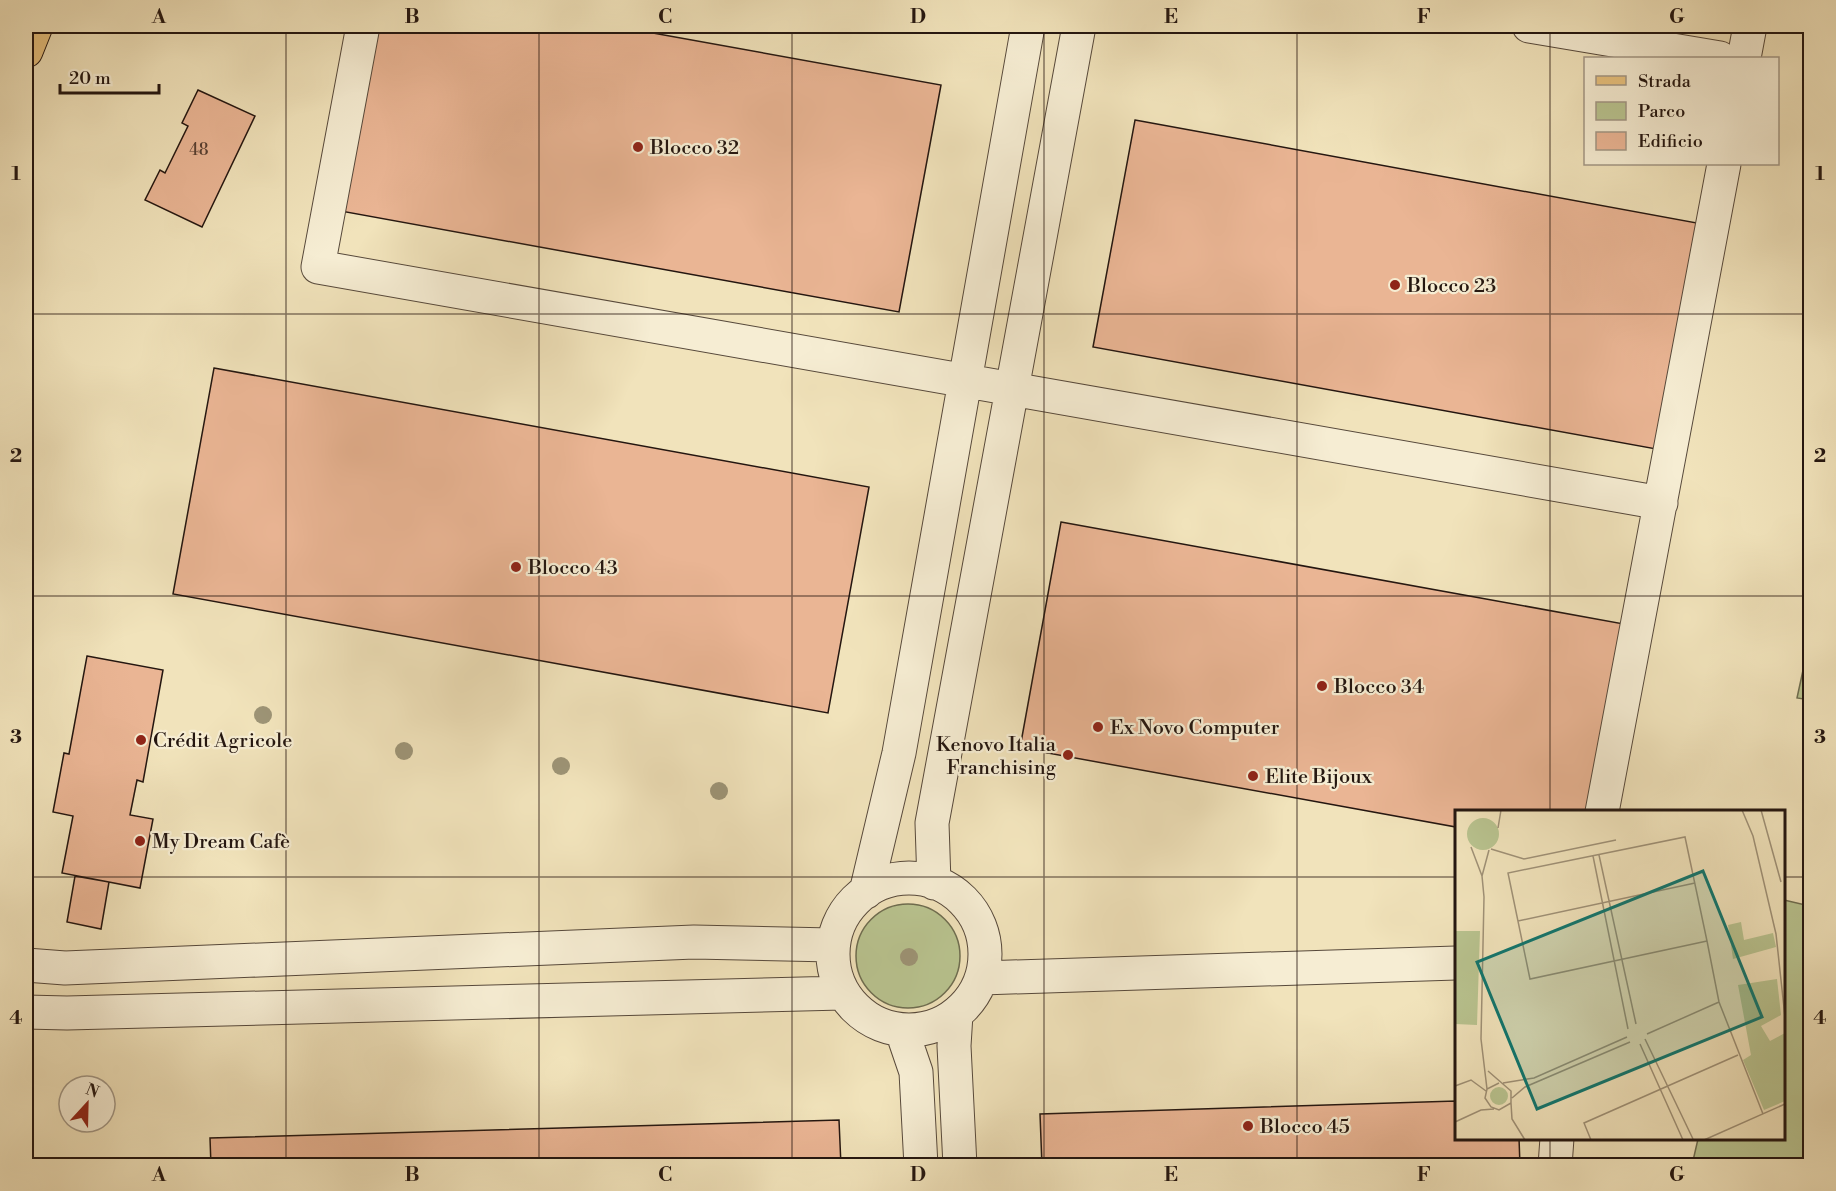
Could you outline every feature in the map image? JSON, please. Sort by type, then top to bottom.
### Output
[{"type":"main road","points":[[26,51],[36,26]]},
{"type":"lane","points":[[363,26],[318,267],[1661,503]]},
{"type":"lane","points":[[866,892],[899,753],[1028,26]]},
{"type":"lane","points":[[934,883],[932,823],[1014,389],[1079,26]]},
{"type":"lane","points":[[1529,26],[1714,57]]},
{"type":"lane","points":[[1743,57],[1750,26]]},
{"type":"lane","points":[[1602,810],[1724,165]]},
{"type":"lane","points":[[897,879],[923,879],[934,883],[947,888],[968,904],[981,927],[986,952],[982,978],[970,1001],[951,1019],[927,1029],[902,1031],[878,1025],[857,1012],[842,993],[833,969],[832,945],[839,921],[853,901],[873,886],[897,879]]},
{"type":"lane","points":[[26,965],[65,968],[694,942],[832,945]]},
{"type":"lane","points":[[982,978],[1455,963]]},
{"type":"lane","points":[[26,1012],[842,993]]},
{"type":"lane","points":[[956,1014],[954,1046],[960,1166]]},
{"type":"lane","points":[[902,1031],[916,1072],[921,1166]]},
{"type":"lane","points":[[1555,1166],[1557,1140]]},
{"type":"green space","points":[[1810,638],[1810,700],[1797,698]]},
{"type":"green space","points":[[1785,900],[1810,906],[1810,1165],[1692,1165],[1698,1140],[1785,1140]]},
{"type":"green space","points":[[908,904],[928,908],[945,919],[956,936],[960,956],[956,976],[945,993],[928,1004],[908,1008],[888,1004],[871,993],[860,976],[856,956],[860,936],[871,919],[888,908]]},
{"type":"building","name":"Blocco 32","points":[[368,26],[614,26],[941,85],[899,312],[335,210]]},
{"type":"building","points":[[198,90],[255,116],[202,227],[145,200],[160,170],[165,173],[188,126],[182,123]]},
{"type":"building","name":"Blocco 23","points":[[1135,120],[1697,223],[1656,449],[1093,347]]},
{"type":"building","name":"Blocco 43","points":[[214,368],[869,487],[828,713],[173,594]]},
{"type":"building","name":"Blocco 34","points":[[1061,522],[1624,624],[1590,810],[1455,810],[1455,827],[1020,748]]},
{"type":"building","points":[[87,656],[163,670],[143,782],[137,780],[130,815],[153,819],[140,888],[62,873],[73,816],[53,812],[64,753],[69,754]]},
{"type":"building","points":[[75,876],[109,882],[101,929],[67,922]]},
{"type":"building","name":"Blocco 45","points":[[1455,1101],[1455,1140],[1519,1140],[1520,1166],[1042,1166],[1040,1114]]},
{"type":"building","points":[[839,1120],[841,1166],[211,1166],[210,1138]]},
{"type":"place","name":"Blocco 32","points":[[638,147]]},
{"type":"place","name":"Blocco 23","points":[[1395,285]]},
{"type":"place","name":"Blocco 43","points":[[516,567]]},
{"type":"place","name":"Blocco 34","points":[[1322,686]]},
{"type":"place","name":"Ex Novo Computer","points":[[1098,727]]},
{"type":"place","name":"Crédit Agricole","points":[[141,740]]},
{"type":"place","name":"Kenovo Italia Franchising","points":[[1068,755]]},
{"type":"place","name":"Elite Bijoux","points":[[1253,776]]},
{"type":"place","name":"My Dream Cafè","points":[[140,841]]},
{"type":"place","name":"Blocco 45","points":[[1248,1126]]}]
